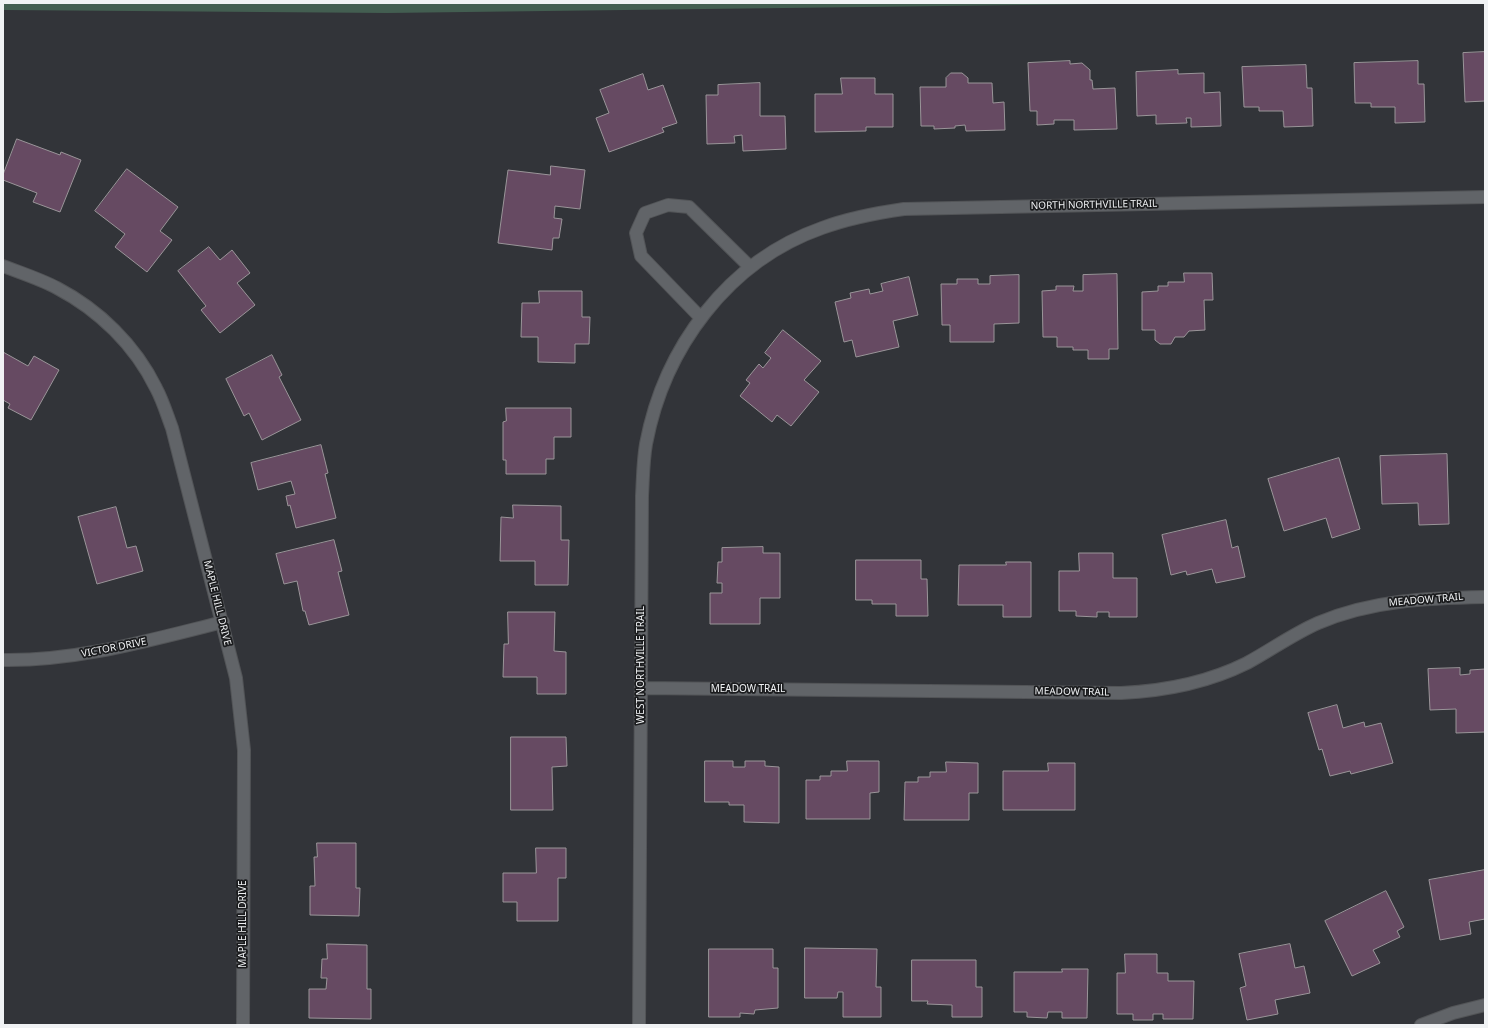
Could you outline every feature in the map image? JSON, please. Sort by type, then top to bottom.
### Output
[{"type":"street","name":"NORTH NORTHVILLE TRAIL","points":[[725,290],[750,267],[785,244],[820,228],[857,216],[904,209],[1485,197]]},
{"type":"street","points":[[700,317],[641,256],[636,233],[646,213],[668,205],[688,207],[750,267]]},
{"type":"street","name":"MAPLE HILL DRIVE","points":[[3,266],[56,287],[85,305],[112,327],[139,359],[156,388],[172,428],[223,622],[236,678],[244,750],[243,1025]]},
{"type":"street","name":"WEST NORTHVILLE TRAIL","points":[[639,1025],[642,496],[646,445],[653,416],[666,377],[684,341],[700,317],[725,290]]},
{"type":"street","name":"MEADOW TRAIL","points":[[641,688],[1121,693],[1149,692],[1177,688],[1213,678],[1247,663],[1292,636],[1319,623],[1357,609],[1397,601],[1485,597]]},
{"type":"street","name":"VICTOR DRIVE","points":[[3,660],[59,658],[117,649],[223,622]]},
{"type":"street","points":[[1421,1025],[1453,1012],[1485,1005]]},
{"type":"green space","points":[[3,3],[1183,3],[387,13],[3,10]]},
{"type":"building","points":[[1485,52],[1485,101],[1465,102],[1463,53]]},
{"type":"building","points":[[1070,61],[1070,64],[1082,63],[1090,70],[1090,80],[1092,80],[1093,89],[1115,88],[1117,129],[1074,130],[1074,120],[1054,120],[1054,124],[1037,125],[1037,111],[1030,111],[1028,63]]},
{"type":"building","points":[[1418,61],[1418,84],[1424,84],[1425,122],[1395,123],[1395,107],[1371,107],[1371,103],[1355,103],[1354,63]]},
{"type":"building","points":[[1306,65],[1307,88],[1312,88],[1313,126],[1284,127],[1283,111],[1259,111],[1259,107],[1244,107],[1242,67]]},
{"type":"building","points":[[1178,70],[1178,74],[1204,73],[1204,93],[1220,92],[1221,126],[1191,127],[1191,118],[1186,118],[1187,123],[1156,124],[1156,115],[1137,116],[1136,72]]},
{"type":"building","points":[[951,73],[962,73],[968,78],[968,83],[992,83],[993,103],[1004,102],[1005,130],[966,131],[965,125],[955,126],[955,128],[934,129],[934,126],[921,126],[920,87],[946,87],[946,78]]},
{"type":"building","points":[[643,74],[648,90],[663,85],[677,123],[662,128],[664,132],[609,152],[596,118],[609,113],[600,90]]},
{"type":"building","points":[[841,78],[875,78],[875,94],[893,94],[893,127],[866,127],[866,131],[815,132],[815,94],[842,94]]},
{"type":"building","points":[[760,83],[760,116],[785,116],[786,149],[743,151],[742,135],[734,136],[735,143],[707,144],[706,95],[718,95],[718,85]]},
{"type":"building","points":[[17,139],[60,155],[61,152],[81,160],[60,212],[33,202],[37,193],[3,180],[3,175]]},
{"type":"building","points":[[551,166],[585,170],[580,209],[555,206],[554,218],[562,219],[559,238],[553,238],[552,250],[498,243],[508,170],[550,175]]},
{"type":"building","points":[[127,169],[178,207],[160,231],[172,240],[147,272],[115,247],[125,234],[95,211]]},
{"type":"building","points":[[209,247],[220,260],[232,250],[250,273],[237,283],[255,305],[220,333],[201,310],[206,306],[178,271]]},
{"type":"building","points":[[1184,273],[1212,273],[1213,300],[1204,300],[1205,330],[1189,331],[1184,337],[1175,337],[1171,344],[1160,344],[1155,340],[1155,330],[1142,330],[1142,292],[1158,291],[1158,286],[1168,286],[1168,282],[1184,282]]},
{"type":"building","points":[[1117,274],[1118,349],[1109,349],[1109,359],[1088,359],[1088,350],[1073,350],[1073,347],[1057,347],[1057,337],[1043,337],[1042,291],[1056,290],[1056,286],[1074,286],[1073,291],[1083,291],[1083,275]]},
{"type":"building","points":[[1019,275],[1019,323],[994,324],[994,342],[950,342],[950,325],[942,325],[941,284],[957,284],[957,279],[978,279],[978,284],[990,284],[990,276]]},
{"type":"building","points":[[909,277],[918,315],[893,321],[899,347],[856,357],[852,340],[844,342],[835,302],[851,298],[850,293],[869,289],[870,294],[883,291],[881,284]]},
{"type":"building","points":[[539,291],[582,291],[582,317],[590,317],[589,344],[575,344],[575,363],[538,362],[538,337],[521,337],[522,303],[539,303]]},
{"type":"building","points":[[783,330],[821,361],[804,380],[819,392],[791,426],[777,415],[772,422],[740,396],[750,383],[746,380],[759,364],[763,368],[771,358],[765,353]]},
{"type":"building","points":[[3,352],[28,366],[34,356],[59,370],[31,420],[8,408],[10,404],[3,400]]},
{"type":"building","points":[[272,355],[282,375],[279,377],[301,420],[262,440],[249,413],[244,416],[226,379]]},
{"type":"building","points":[[506,408],[571,408],[571,437],[554,437],[554,459],[546,459],[546,474],[506,474],[506,460],[503,460],[503,422],[506,421]]},
{"type":"building","points":[[321,445],[328,473],[325,474],[336,518],[296,528],[286,496],[295,494],[291,481],[258,490],[251,463]]},
{"type":"building","points":[[1447,454],[1449,524],[1419,525],[1418,503],[1382,504],[1380,456]]},
{"type":"building","points":[[1339,458],[1360,529],[1332,538],[1326,518],[1284,531],[1268,479]]},
{"type":"building","points":[[513,505],[561,506],[561,540],[569,540],[568,585],[535,585],[535,561],[500,561],[501,517],[513,518]]},
{"type":"building","points":[[116,507],[127,548],[136,546],[143,571],[97,584],[78,517]]},
{"type":"building","points":[[1226,520],[1232,548],[1238,546],[1245,577],[1216,583],[1212,569],[1187,575],[1186,571],[1171,575],[1162,535]]},
{"type":"building","points":[[334,540],[342,571],[338,572],[349,615],[309,625],[305,611],[303,611],[297,581],[284,584],[276,554]]},
{"type":"building","points":[[763,547],[763,553],[780,553],[780,598],[760,598],[760,624],[710,624],[710,593],[722,593],[722,583],[717,583],[718,562],[722,562],[722,548]]},
{"type":"building","points":[[1079,553],[1113,553],[1113,578],[1137,578],[1137,617],[1109,617],[1109,612],[1097,612],[1097,617],[1076,616],[1076,611],[1059,611],[1059,571],[1079,571]]},
{"type":"building","points":[[856,560],[921,560],[921,579],[927,579],[928,616],[896,616],[896,604],[872,604],[872,600],[856,600]]},
{"type":"building","points":[[1006,562],[1031,562],[1031,617],[1003,617],[1003,605],[958,605],[959,565],[1006,565]]},
{"type":"building","points":[[508,612],[555,612],[554,651],[566,652],[566,694],[537,694],[537,677],[503,677],[504,644],[508,644]]},
{"type":"building","points":[[1460,668],[1460,675],[1470,674],[1470,670],[1485,669],[1485,732],[1456,733],[1456,709],[1430,710],[1428,669]]},
{"type":"building","points":[[1337,705],[1343,728],[1364,722],[1365,727],[1381,723],[1393,763],[1351,774],[1350,771],[1330,776],[1322,749],[1319,750],[1308,713]]},
{"type":"building","points":[[511,737],[566,737],[567,766],[552,767],[553,810],[511,810]]},
{"type":"building","points":[[705,761],[733,761],[733,767],[745,767],[745,761],[765,761],[765,766],[779,767],[779,823],[744,822],[744,805],[729,805],[729,802],[705,802]]},
{"type":"building","points":[[847,761],[879,761],[879,792],[870,793],[870,819],[806,819],[806,780],[820,780],[820,776],[831,776],[831,771],[847,771]]},
{"type":"building","points":[[946,762],[978,763],[978,793],[969,793],[969,820],[904,820],[905,782],[918,782],[918,777],[930,777],[930,772],[946,772]]},
{"type":"building","points":[[1048,763],[1075,763],[1075,810],[1003,810],[1003,771],[1048,771]]},
{"type":"building","points":[[317,843],[356,843],[356,888],[360,888],[359,916],[310,915],[310,886],[315,886],[314,857],[317,857]]},
{"type":"building","points":[[536,848],[566,848],[566,878],[558,878],[558,921],[517,921],[517,902],[503,902],[503,873],[536,873]]},
{"type":"building","points":[[1485,870],[1485,919],[1469,922],[1471,934],[1440,940],[1429,880]]},
{"type":"building","points":[[1386,891],[1404,927],[1397,931],[1400,937],[1373,950],[1380,963],[1352,976],[1325,921]]},
{"type":"building","points":[[327,944],[367,945],[367,989],[371,989],[371,1019],[309,1018],[309,989],[326,989],[327,978],[321,978],[322,959],[327,959]]},
{"type":"building","points":[[1290,944],[1295,968],[1304,966],[1310,993],[1275,1000],[1278,1014],[1247,1020],[1240,988],[1246,986],[1239,954]]},
{"type":"building","points":[[805,948],[877,949],[876,987],[881,987],[881,1017],[843,1017],[843,992],[838,992],[837,998],[805,998]]},
{"type":"building","points":[[709,949],[773,949],[773,968],[778,968],[778,1008],[755,1010],[754,1014],[740,1013],[740,1017],[709,1017]]},
{"type":"building","points":[[1125,954],[1157,954],[1157,973],[1168,973],[1168,981],[1194,981],[1193,1019],[1163,1019],[1163,1014],[1153,1014],[1153,1020],[1133,1020],[1133,1014],[1117,1014],[1117,973],[1125,973]]},
{"type":"building","points":[[912,960],[976,960],[976,987],[982,987],[982,1017],[952,1017],[952,1005],[927,1004],[928,1001],[912,1001]]},
{"type":"building","points":[[1062,969],[1088,969],[1087,1018],[1062,1018],[1062,1012],[1048,1012],[1047,1018],[1027,1017],[1027,1012],[1014,1012],[1014,972],[1062,972]]}]
